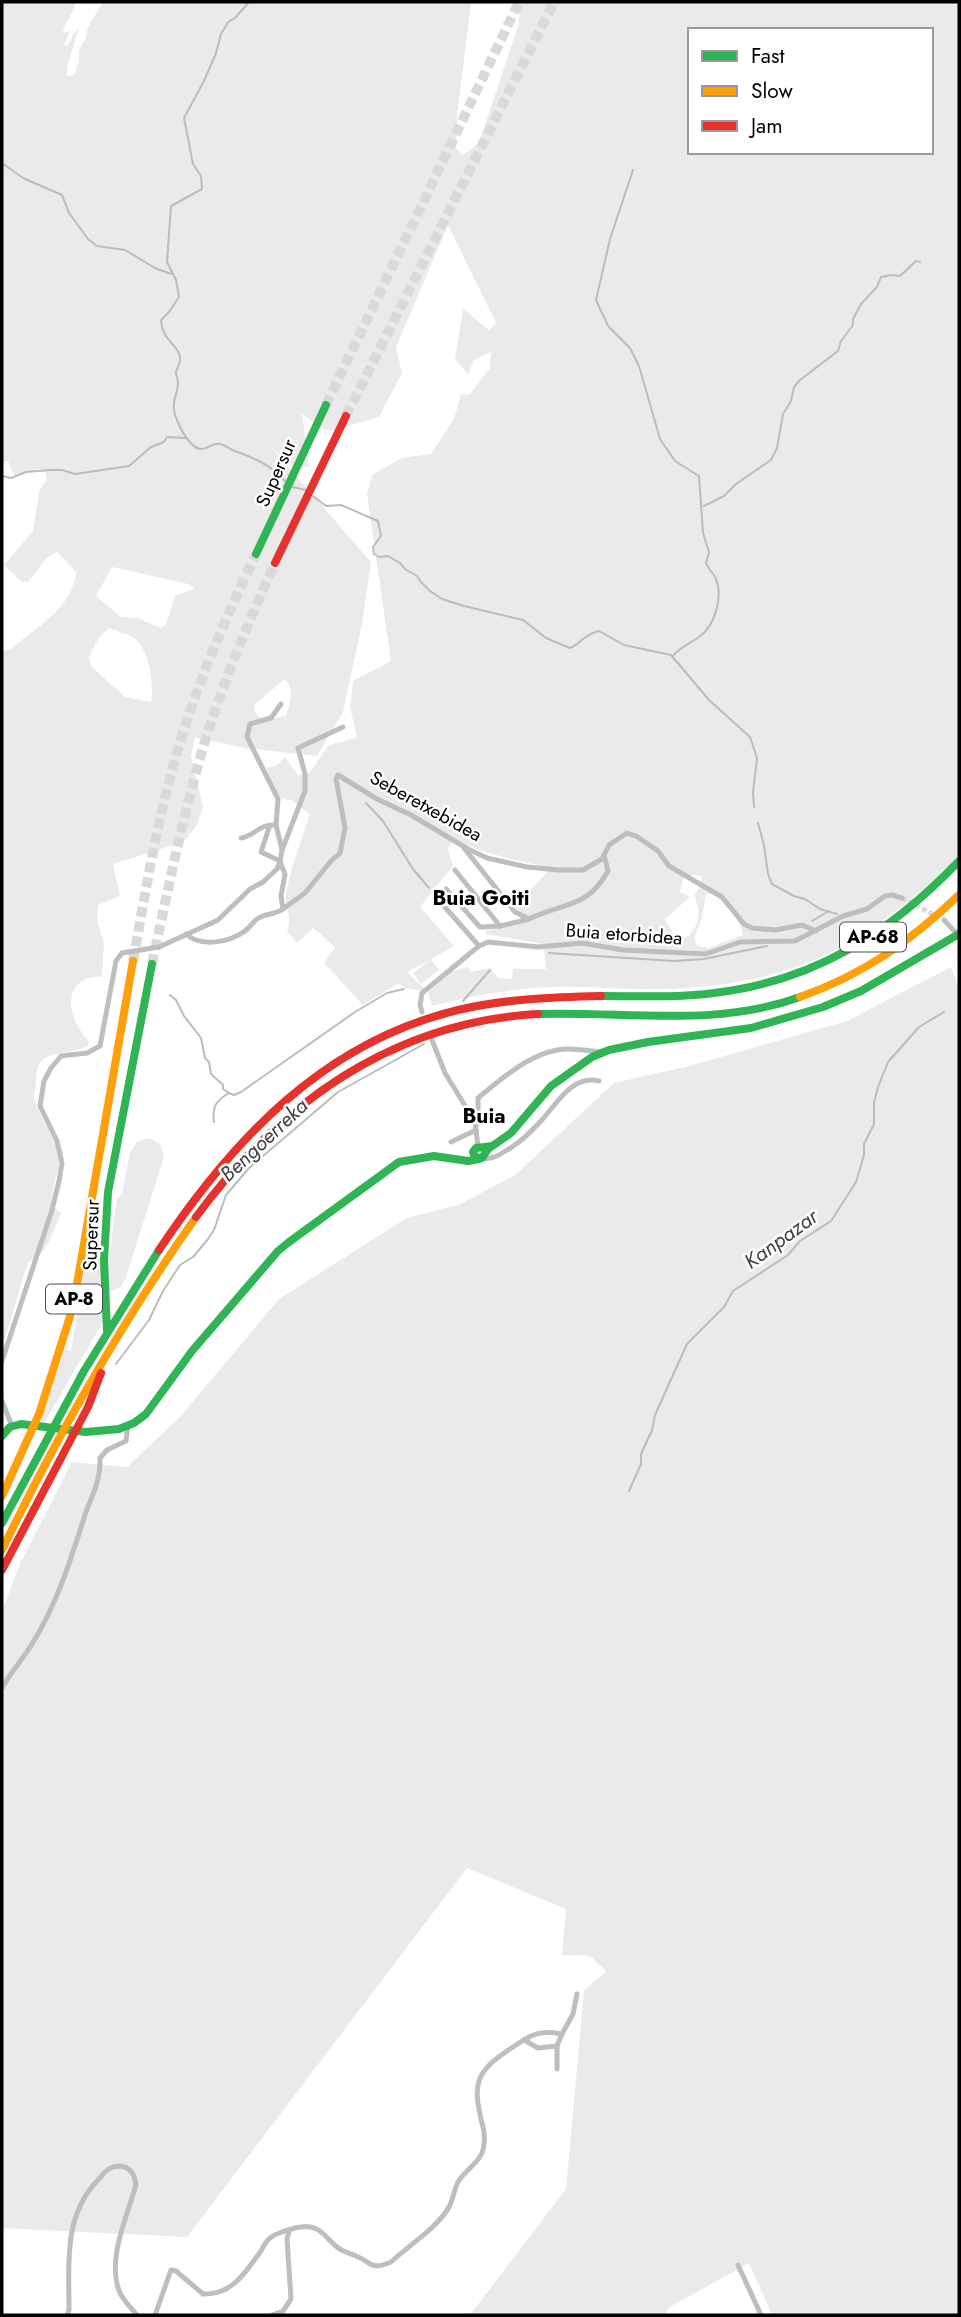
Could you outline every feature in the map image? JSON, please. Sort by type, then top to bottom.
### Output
[{"type":"main road","name":"Supersur","points":[[256,554],[326,405]]},
{"type":"main road","name":"Supersur","points":[[275,563],[346,416]]},
{"type":"main road","name":"AP-68","points":[[2,1523],[55,1418],[97,1347],[191,1204],[255,1126],[290,1094],[323,1070],[356,1049],[390,1033],[469,1006],[534,997],[692,995],[737,990],[784,979],[827,963],[878,934],[921,900],[959,861]]},
{"type":"main road","name":"AP-68","points":[[2,1550],[43,1466],[78,1403],[126,1322],[177,1245],[236,1165],[272,1128],[310,1096],[387,1052],[426,1036],[464,1025],[540,1014],[712,1016],[759,1009],[800,998],[850,977],[888,955],[926,926],[959,895]]},
{"type":"main road","points":[[2,1436],[16,1425],[116,1431],[144,1416],[211,1327],[289,1241],[399,1162],[433,1156],[471,1161],[511,1133],[551,1086],[588,1059],[605,1052],[648,1042],[751,1028],[812,1011],[861,992],[958,935]]},
{"type":"main road","name":"Supersur","points":[[2,1496],[39,1414],[73,1307],[133,961]]},
{"type":"main road","name":"Supersur","points":[[2,1570],[88,1407],[98,1381],[108,1319],[104,1260],[108,1192],[152,964]]},
{"type":"street","points":[[281,704],[271,718],[250,724],[247,737],[278,799],[273,825],[261,852],[280,862],[285,874],[281,896],[283,909]]},
{"type":"street","points":[[2,1362],[4,1347],[52,1210],[62,1163],[57,1141],[40,1106],[44,1081],[61,1056],[87,1053],[100,1046],[114,966],[118,957],[126,952],[159,947],[218,920],[250,889],[277,869],[305,791],[305,774],[298,748],[343,727]]},
{"type":"street","name":"Seberetxebidea","points":[[186,934],[191,939],[222,942],[246,930],[257,919],[276,914],[305,893],[340,853],[343,844],[345,828],[336,779],[338,775],[462,846],[487,858],[527,867],[583,870],[595,864],[609,845],[627,833],[658,850],[669,866],[722,897],[744,924],[752,928],[775,930],[802,925],[816,931]]},
{"type":"street","points":[[241,838],[248,837],[260,827],[273,825]]},
{"type":"street","points":[[273,825],[282,850]]},
{"type":"street","points":[[462,846],[515,912],[529,919]]},
{"type":"street","points":[[480,928],[529,919],[578,902],[590,895],[608,871],[604,855]]},
{"type":"street","points":[[455,870],[500,926]]},
{"type":"street","points":[[446,889],[480,928],[483,944]]},
{"type":"street","name":"Buia etorbidea","points":[[483,944],[538,947],[582,943],[623,950],[706,954],[740,942],[795,941],[853,912],[867,909],[885,896],[902,898]]},
{"type":"street","points":[[437,898],[483,944]]},
{"type":"street","points":[[944,919],[958,935]]},
{"type":"street","points":[[422,1013],[422,993],[483,944]]},
{"type":"street","points":[[432,1040],[451,1085],[471,1114],[480,1153],[491,1159],[519,1143],[566,1092],[578,1083],[587,1080],[599,1081]]},
{"type":"street","points":[[451,1142],[476,1128],[481,1121],[478,1098],[509,1074],[552,1051],[569,1049],[605,1052]]},
{"type":"street","points":[[582,1051],[588,1059]]},
{"type":"street","points":[[2,1401],[16,1425]]},
{"type":"street","points":[[2,1688],[33,1643],[74,1554],[86,1513],[97,1488],[101,1471],[100,1458],[107,1450],[126,1441],[128,1426]]},
{"type":"street","points":[[557,2069],[557,2046],[573,2014],[577,1994]]},
{"type":"street","points":[[155,2315],[171,2270],[176,2271],[203,2294],[228,2290],[244,2274],[271,2236],[305,2226],[325,2233],[337,2247],[350,2255],[358,2256],[368,2265],[383,2266],[391,2262],[437,2223],[449,2208],[459,2181],[484,2150],[484,2132],[476,2099],[478,2080],[489,2065],[524,2040],[543,2031],[562,2034]]},
{"type":"street","points":[[524,2040],[538,2048],[557,2046]]},
{"type":"street","points":[[67,2315],[69,2240],[75,2213],[90,2188],[109,2168],[117,2166],[124,2166],[134,2175],[136,2185],[115,2258],[114,2275],[121,2295],[137,2315]]},
{"type":"street","points":[[272,2315],[283,2311],[290,2298],[289,2231]]},
{"type":"street","points":[[738,2265],[761,2315]]},
{"type":"shaded area","points":[[2,2],[75,2],[63,33],[70,31],[64,45],[68,46],[79,28],[68,63],[67,76],[74,75],[79,61],[79,50],[86,38],[88,27],[103,2],[471,2],[457,116],[456,147],[462,156],[479,143],[518,26],[521,2],[959,2],[959,855],[938,877],[900,908],[846,945],[821,957],[769,975],[714,985],[659,989],[538,988],[492,993],[432,1006],[428,992],[406,988],[399,983],[363,1005],[324,963],[335,947],[313,928],[297,943],[287,931],[289,920],[286,894],[310,815],[293,801],[279,797],[266,768],[276,766],[285,757],[298,775],[309,773],[329,745],[357,738],[350,707],[353,681],[391,661],[367,494],[372,475],[402,458],[431,454],[454,419],[461,395],[470,394],[490,368],[491,352],[474,360],[468,374],[455,359],[463,309],[489,330],[496,323],[448,225],[396,347],[402,373],[379,417],[331,431],[323,429],[302,414],[309,467],[294,467],[271,447],[371,562],[362,624],[343,712],[317,756],[245,748],[195,737],[191,756],[203,807],[196,827],[183,842],[113,864],[120,896],[98,905],[97,920],[104,944],[102,977],[86,979],[72,994],[74,1018],[89,1042],[88,1046],[47,1057],[37,1069],[35,1103],[59,1158],[52,1195],[55,1208],[61,1213],[45,1248],[35,1259],[28,1262],[2,1348],[2,652],[11,649],[52,616],[68,596],[76,572],[57,552],[47,558],[27,582],[22,582],[4,565],[33,531],[39,492],[47,478],[45,472],[38,469],[14,475],[8,461],[2,461]],"holes":[[[112,567],[188,584],[195,588],[175,596],[166,624],[162,628],[137,618],[121,617],[96,596]],[[110,628],[132,637],[140,644],[150,669],[151,702],[125,697],[91,666],[89,658],[97,641]],[[285,679],[288,683],[291,692],[286,716],[267,719],[259,717],[254,710],[255,704]],[[453,838],[489,853],[551,868],[515,907],[531,921],[485,931],[486,934],[544,944],[546,969],[513,969],[512,979],[498,978],[490,968],[471,972],[467,967],[451,972],[428,992],[407,972],[430,960],[413,973],[421,984],[439,970],[431,959],[454,946],[420,907],[453,866],[448,849]],[[693,875],[702,876],[700,887],[694,895],[698,907],[697,923],[686,938],[673,933],[665,919],[690,897],[680,892],[683,879]],[[706,894],[713,894],[736,917],[743,935],[708,948],[697,945],[694,938],[702,918]]]},
{"type":"shaded area","points":[[951,967],[959,988],[959,2315],[772,2315],[749,2263],[668,2308],[665,2315],[470,2315],[566,2189],[584,1991],[606,1971],[590,1956],[562,1955],[566,1909],[467,1868],[187,2237],[2,2228],[2,1611],[21,1562],[72,1462],[127,1467],[180,1417],[279,1299],[407,1218],[458,1205],[515,1175],[614,1083],[689,1066],[847,1021]]},
{"type":"shaded area","points":[[149,1138],[160,1144],[164,1157],[126,1277],[121,1287],[109,1292],[104,1320],[40,1430],[38,1429],[65,1349],[71,1351],[86,1261],[109,1258],[117,1199],[122,1194],[130,1153],[137,1142]]},
{"type":"waterway","points":[[249,2],[228,22],[221,34],[204,81],[184,118],[193,164],[201,176],[202,189],[171,206],[167,262],[176,280],[179,297],[161,320],[164,333],[180,357],[174,406],[175,415],[187,439],[200,449],[215,444],[224,445],[262,463],[285,481]]},
{"type":"waterway","points":[[2,163],[23,178],[62,195],[69,213],[88,239],[97,246],[125,250],[171,274]]},
{"type":"waterway","points":[[633,170],[610,239],[596,300],[608,326],[630,348],[639,366],[660,439],[675,461],[699,476],[703,533],[709,552],[706,563],[715,577],[719,592],[710,626],[673,656]]},
{"type":"waterway","points":[[704,506],[724,496],[736,484],[771,460],[777,448],[783,414],[791,401],[794,387],[838,351],[861,304],[877,287],[881,277],[900,276],[916,261],[920,262]]},
{"type":"waterway","points":[[2,476],[11,478],[26,472],[50,470],[75,474],[129,466],[151,447],[164,442],[167,437],[186,438]]},
{"type":"waterway","points":[[292,487],[306,490]]},
{"type":"waterway","points":[[313,496],[326,506],[341,505],[378,521],[381,536],[373,547],[374,554],[379,557],[388,556],[400,563],[442,599],[523,620],[546,638],[570,648],[599,631],[624,645],[671,655],[709,700],[750,737],[757,758],[754,807]]},
{"type":"waterway","points":[[366,803],[383,821],[413,869],[429,888]]},
{"type":"waterway","points":[[758,823],[772,884],[820,909],[837,914]]},
{"type":"waterway","name":"Bengoerreka","points":[[812,921],[829,911]]},
{"type":"waterway","name":"Bengoerreka","points":[[549,953],[674,961],[704,959],[767,946]]},
{"type":"waterway","name":"Bengoerreka","points":[[463,1001],[490,970]]},
{"type":"waterway","points":[[214,1122],[214,1108],[218,1101],[229,1093],[234,1095],[241,1092],[355,1012],[387,993],[404,989]]},
{"type":"waterway","points":[[170,995],[201,1038],[211,1074],[229,1093]]},
{"type":"waterway","name":"Kanpazar","points":[[629,1491],[641,1464],[641,1454],[652,1430],[655,1415],[687,1344],[724,1307],[733,1291],[788,1255],[800,1241],[831,1221],[856,1182],[864,1155],[864,1144],[874,1124],[874,1102],[888,1062],[919,1027],[944,1012]]},
{"type":"waterway","name":"Bengoerreka","points":[[116,1364],[149,1320],[180,1265],[193,1257],[208,1239],[214,1230],[226,1195],[249,1168],[338,1092],[424,1044]]},
{"type":"tunnel","points":[[326,405],[519,2]]},
{"type":"tunnel","points":[[346,416],[554,2]]},
{"type":"tunnel","points":[[133,961],[159,823],[178,749],[208,664],[256,554]]},
{"type":"tunnel","points":[[152,964],[183,824],[205,741],[237,651],[275,563]]},
{"type":"tunnel","points":[[902,898],[936,916]]},
{"type":"traffic: fast","points":[[256,554],[326,405]]},
{"type":"traffic: fast","points":[[601,996],[700,995],[751,987],[818,965],[878,931],[933,887],[959,861]]},
{"type":"traffic: fast","points":[[492,1146],[476,1148],[473,1152],[475,1157],[482,1158],[488,1149],[511,1133],[551,1086],[592,1057],[609,1050],[648,1042],[751,1028],[823,1007],[861,991],[959,934]]},
{"type":"traffic: fast","points":[[107,1330],[104,1260],[108,1192],[152,964]]},
{"type":"traffic: fast","points":[[538,1014],[703,1015],[768,1007],[800,997]]},
{"type":"traffic: fast","points":[[2,1436],[10,1427],[21,1424],[86,1432],[119,1429],[134,1423],[146,1414],[192,1351],[278,1251],[289,1242],[399,1162],[434,1156],[468,1161],[479,1159]]},
{"type":"traffic: fast","points":[[2,1523],[84,1371],[159,1250]]},
{"type":"traffic: slow","points":[[800,997],[845,978],[885,955],[922,928],[959,895]]},
{"type":"traffic: slow","points":[[2,1496],[39,1414],[73,1307],[133,961]]},
{"type":"traffic: slow","points":[[2,1550],[92,1379],[142,1297],[196,1217]]},
{"type":"traffic: jam","points":[[275,563],[346,416]]},
{"type":"traffic: jam","points":[[159,1250],[218,1170],[251,1134],[286,1100],[365,1045],[410,1025],[476,1006],[529,999],[601,996]]},
{"type":"traffic: jam","points":[[196,1217],[264,1138],[303,1105],[344,1076],[388,1052],[435,1033],[485,1020],[538,1014]]},
{"type":"traffic: jam","points":[[2,1570],[88,1407],[101,1373]]},
{"type":"district","name":"Buia Goiti","points":[[481,898]]},
{"type":"district","name":"Buia","points":[[484,1116]]}]
